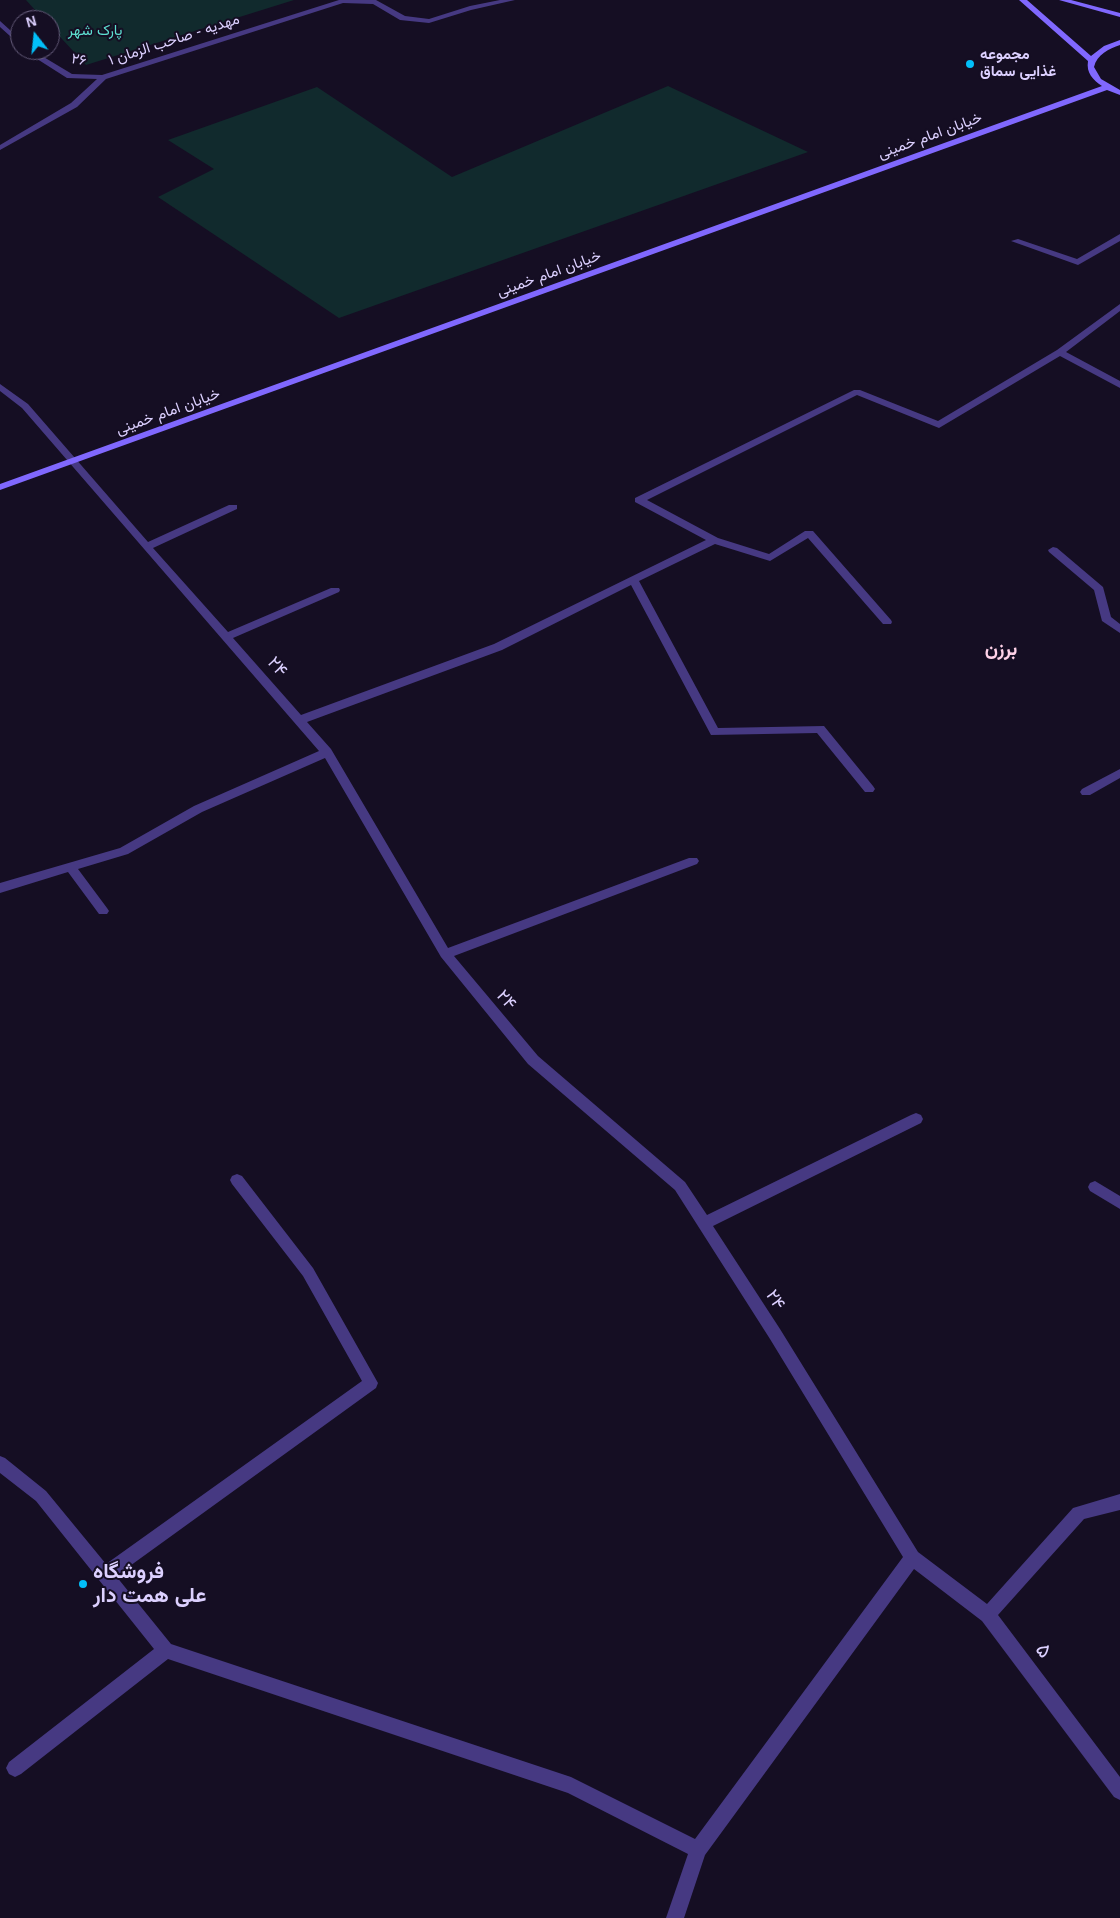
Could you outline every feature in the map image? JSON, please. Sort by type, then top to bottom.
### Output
[{"type":"main road","points":[[1023,0],[1091,60]]},
{"type":"main road","points":[[1063,0],[1120,15]]},
{"type":"main road","points":[[1120,42],[1099,52],[1091,60],[1090,69],[1095,78],[1107,87],[1120,93]]},
{"type":"main road","name":"خیابان امام خمینی","points":[[0,487],[1107,87]]},
{"type":"street","name":"مهدیه - صاحب الزمان ۱","points":[[103,76],[343,1],[375,2],[403,18],[429,21],[470,8],[511,0]]},
{"type":"street","points":[[0,23],[10,33]]},
{"type":"street","name":"۲۶","points":[[44,60],[70,76],[103,76]]},
{"type":"street","points":[[0,148],[74,105],[103,76]]},
{"type":"street","points":[[1015,241],[1078,262],[1120,237]]},
{"type":"street","points":[[1109,243],[1120,247]]},
{"type":"street","points":[[887,622],[809,533],[770,558],[714,540],[639,500],[857,392],[939,425],[1060,352],[1120,307]]},
{"type":"street","points":[[1060,352],[1120,385]]},
{"type":"street","name":"۲۴","points":[[0,388],[25,406],[71,461],[327,752],[444,954],[533,1060],[680,1186],[776,1334],[912,1558]]},
{"type":"street","points":[[147,547],[233,507]]},
{"type":"street","points":[[300,720],[498,647],[714,540]]},
{"type":"street","points":[[1053,550],[1099,589],[1106,619],[1120,629]]},
{"type":"street","points":[[633,580],[715,732],[820,729],[869,789]]},
{"type":"street","points":[[227,637],[335,590]]},
{"type":"street","points":[[0,888],[124,851],[198,809],[327,752]]},
{"type":"street","points":[[1086,792],[1120,774]]},
{"type":"street","points":[[444,954],[694,861]]},
{"type":"street","points":[[70,868],[103,912]]},
{"type":"street","points":[[705,1224],[916,1119]]},
{"type":"street","points":[[105,1574],[371,1383],[308,1272],[237,1180]]},
{"type":"street","points":[[1095,1187],[1120,1203]]},
{"type":"street","points":[[0,1462],[41,1496],[166,1650],[571,1786],[698,1850]]},
{"type":"street","points":[[988,1615],[1079,1514],[1120,1502]]},
{"type":"street","points":[[675,1918],[698,1850],[912,1558]]},
{"type":"street","name":"۵","points":[[912,1558],[988,1615],[1120,1791]]},
{"type":"street","points":[[15,1768],[166,1650]]},
{"type":"green space","name":"پارک شهر","points":[[26,0],[294,0],[86,65],[60,37],[60,10],[35,10]]},
{"type":"green space","points":[[668,86],[808,152],[339,318],[158,197],[214,169],[168,140],[317,87],[452,177]]},
{"type":"place","name":"مجموعه غذایی سماق","points":[[970,64]]},
{"type":"place","name":"فروشگاه علی همت دار","points":[[83,1584]]},
{"type":"district","name":"برزن","points":[[1001,650]]}]
